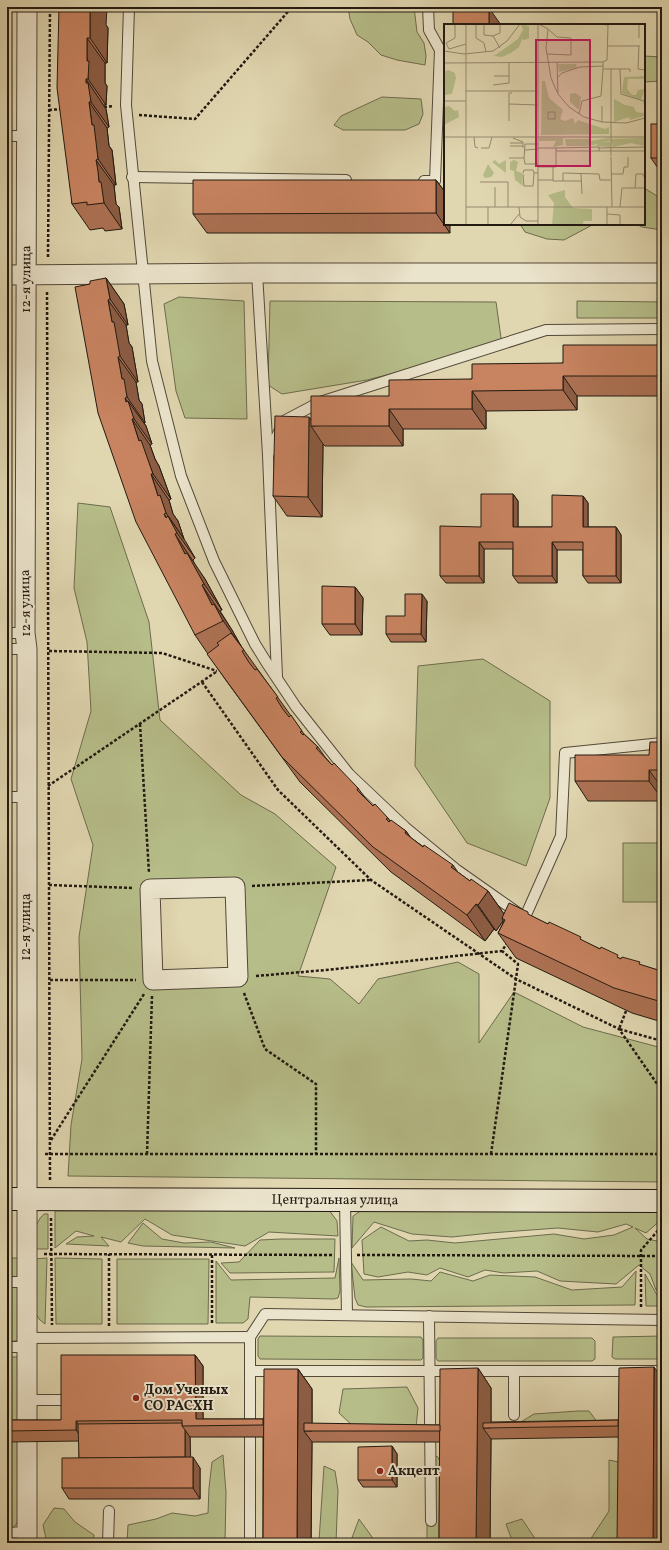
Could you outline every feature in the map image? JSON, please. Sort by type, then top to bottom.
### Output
[{"type":"main road","name":"Центральная улица","points":[[16,1199],[662,1201]]},
{"type":"street","name":"12-я улица","points":[[27,7],[27,275],[19,638],[26,796],[26,1154],[16,1199],[26,1282],[27,1538]]},
{"type":"street","points":[[7,275],[257,273],[662,273]]},
{"type":"street","points":[[235,887],[238,977],[153,980],[150,889],[235,887]]},
{"type":"lane","points":[[129,7],[127,115],[132,177],[152,361],[181,476],[214,561],[255,644],[296,707],[349,774],[405,826],[457,870],[526,918],[561,836],[565,753],[662,743]]},
{"type":"lane","points":[[411,181],[435,181],[440,50],[429,30],[428,7]]},
{"type":"lane","points":[[7,136],[27,136]]},
{"type":"lane","points":[[132,177],[355,180]]},
{"type":"lane","points":[[257,273],[268,454],[277,678]]},
{"type":"lane","points":[[268,454],[284,421],[320,402],[546,330],[662,329]]},
{"type":"lane","points":[[7,648],[19,638]]},
{"type":"lane","points":[[7,796],[26,796]]},
{"type":"lane","points":[[345,1200],[347,1315]]},
{"type":"lane","points":[[7,1282],[26,1282]]},
{"type":"lane","points":[[250,1543],[250,1337],[265,1314],[662,1320]]},
{"type":"lane","points":[[428,1316],[431,1521]]},
{"type":"lane","points":[[7,1347],[52,1338],[250,1337]]},
{"type":"lane","points":[[250,1371],[662,1370]]},
{"type":"lane","points":[[514,1371],[514,1415]]},
{"type":"lane","points":[[26,1400],[63,1400]]},
{"type":"lane","points":[[108,1543],[109,1511]]},
{"type":"lane","points":[[7,1533],[27,1538]]},
{"type":"path","points":[[50,7],[47,275],[50,1199],[52,1338]]},
{"type":"path","points":[[127,115],[194,119],[292,7]]},
{"type":"path","points":[[49,110],[68,109]]},
{"type":"path","points":[[49,651],[162,653],[216,672]]},
{"type":"path","points":[[26,796],[49,786],[223,667]]},
{"type":"path","points":[[202,682],[278,790],[371,880],[516,979],[618,1029],[662,1041]]},
{"type":"path","points":[[50,885],[150,889],[140,724]]},
{"type":"path","points":[[235,887],[371,880]]},
{"type":"path","points":[[316,1154],[316,1084],[265,1050],[238,977],[326,970],[502,951],[526,918]]},
{"type":"path","points":[[491,1154],[518,964],[502,951]]},
{"type":"path","points":[[50,980],[153,980]]},
{"type":"path","points":[[50,1140],[153,980]]},
{"type":"path","points":[[147,1154],[153,980]]},
{"type":"path","points":[[618,1029],[626,1011]]},
{"type":"path","points":[[618,1029],[662,1091]]},
{"type":"path","points":[[26,1154],[662,1154]]},
{"type":"path","points":[[641,1320],[641,1250],[662,1226]]},
{"type":"path","points":[[109,1254],[109,1337]]},
{"type":"path","points":[[212,1254],[212,1337]]},
{"type":"green space","points":[[348,7],[414,7],[417,32],[424,43],[426,56],[425,65],[397,60],[381,55],[368,42],[357,35],[350,19]]},
{"type":"green space","points":[[645,56],[662,57],[662,81],[645,82]]},
{"type":"green space","points":[[382,97],[421,99],[423,114],[419,124],[405,130],[343,130],[334,125],[341,116]]},
{"type":"green space","points":[[645,189],[662,199],[662,230],[638,225],[645,225]]},
{"type":"green space","points":[[521,225],[592,225],[564,240],[547,239],[525,232]]},
{"type":"green space","points":[[179,297],[244,301],[247,419],[185,418],[176,391],[164,304]]},
{"type":"green space","points":[[270,301],[496,302],[502,345],[367,380],[282,394],[268,385]]},
{"type":"green space","points":[[577,301],[662,302],[662,318],[577,318]]},
{"type":"green space","points":[[78,503],[110,507],[149,622],[160,720],[241,795],[275,814],[336,867],[298,976],[330,979],[359,1004],[378,979],[458,962],[479,974],[479,1043],[514,992],[583,1027],[662,1048],[662,1182],[68,1176],[71,1125],[82,1059],[79,937],[93,845],[71,779],[91,711],[87,642],[74,588]],"holes":[[[235,887],[237,977],[153,980],[150,889]]]},
{"type":"green space","points":[[483,659],[550,701],[550,798],[526,866],[467,843],[415,766],[418,666]]},
{"type":"green space","points":[[7,681],[11,690],[11,755],[7,764]]},
{"type":"green space","points":[[7,823],[11,832],[11,948],[7,957]]},
{"type":"green space","points":[[623,843],[662,843],[662,902],[623,902]]},
{"type":"green space","points":[[7,979],[11,987],[11,1015],[7,1015]]},
{"type":"green space","points":[[7,1049],[10,1049],[10,1078],[7,1078]]},
{"type":"green space","points":[[7,1089],[10,1089],[9,1148],[7,1148]]},
{"type":"green space","points":[[329,1210],[337,1221],[338,1236],[269,1232],[245,1246],[172,1235],[145,1219],[121,1242],[101,1237],[109,1246],[66,1244],[77,1237],[94,1236],[76,1231],[55,1248],[55,1211]]},
{"type":"green space","points":[[362,1210],[662,1212],[662,1219],[646,1233],[635,1228],[647,1239],[662,1242],[662,1288],[656,1290],[650,1274],[639,1265],[616,1284],[560,1281],[537,1271],[504,1273],[485,1270],[468,1277],[440,1268],[427,1275],[408,1272],[378,1277],[364,1274],[362,1240],[381,1227],[409,1241],[427,1240],[455,1243],[554,1234],[584,1239],[614,1235],[633,1227],[626,1224],[598,1232],[558,1228],[452,1237],[412,1234],[374,1222],[352,1248],[353,1216]]},
{"type":"green space","points":[[44,1214],[48,1214],[48,1249],[35,1249],[36,1226]]},
{"type":"green space","points":[[143,1223],[162,1239],[184,1243],[211,1242],[235,1248],[143,1246],[128,1243]]},
{"type":"green space","points":[[335,1239],[334,1272],[230,1273],[221,1263],[239,1262],[260,1240]]},
{"type":"green space","points":[[7,1258],[18,1258],[18,1277],[7,1277]]},
{"type":"green space","points":[[47,1258],[45,1324],[39,1319],[35,1312],[34,1259]]},
{"type":"green space","points":[[55,1258],[102,1259],[102,1324],[56,1324]]},
{"type":"green space","points":[[339,1258],[340,1291],[338,1298],[250,1297],[248,1319],[243,1323],[216,1323],[216,1261],[231,1280],[335,1278]]},
{"type":"green space","points":[[117,1259],[209,1259],[208,1324],[117,1324]]},
{"type":"green space","points":[[351,1262],[363,1280],[411,1279],[431,1281],[440,1272],[473,1281],[490,1275],[535,1277],[572,1290],[622,1287],[636,1271],[635,1305],[366,1307],[358,1305],[355,1298]]},
{"type":"green space","points":[[645,1274],[657,1295],[662,1294],[662,1306],[646,1306]]},
{"type":"green space","points":[[9,1285],[19,1285],[19,1341],[10,1341]]},
{"type":"green space","points":[[260,1336],[421,1337],[423,1340],[423,1358],[421,1360],[260,1359],[258,1356],[258,1339]]},
{"type":"green space","points":[[662,1336],[662,1359],[615,1359],[612,1357],[613,1337]]},
{"type":"green space","points":[[438,1338],[592,1338],[595,1341],[595,1359],[592,1361],[438,1361],[436,1358],[436,1341]]},
{"type":"green space","points":[[9,1357],[19,1357],[19,1519],[15,1526],[10,1529]]},
{"type":"green space","points":[[407,1387],[418,1408],[416,1427],[353,1426],[339,1413],[343,1389]]},
{"type":"green space","points":[[589,1411],[598,1423],[519,1423],[534,1414]]},
{"type":"green space","points":[[223,1455],[226,1492],[225,1543],[127,1543],[128,1525],[156,1519],[172,1513],[195,1516],[208,1513],[212,1462]]},
{"type":"green space","points":[[437,1456],[444,1468],[441,1543],[427,1543],[427,1465]]},
{"type":"green space","points":[[609,1460],[623,1463],[621,1543],[588,1543],[609,1511]]},
{"type":"green space","points":[[324,1466],[335,1471],[338,1490],[336,1543],[319,1541]]},
{"type":"green space","points":[[54,1508],[64,1509],[75,1522],[94,1535],[93,1543],[47,1543],[43,1525]]},
{"type":"green space","points":[[359,1519],[375,1541],[379,1543],[350,1543]]},
{"type":"green space","points":[[522,1519],[538,1543],[513,1543],[506,1524]]},
{"type":"building","points":[[59,7],[90,7],[90,38],[87,38],[87,61],[89,61],[88,79],[86,79],[86,83],[88,83],[91,102],[89,102],[92,125],[94,125],[98,159],[96,160],[104,203],[87,205],[87,202],[72,204],[57,88]]},
{"type":"building","points":[[453,8],[489,8],[489,24],[453,24]]},
{"type":"building","points":[[651,124],[662,124],[662,158],[651,158]]},
{"type":"building","points":[[193,180],[436,180],[436,213],[193,214]]},
{"type":"building","points":[[106,278],[110,299],[108,300],[112,322],[114,322],[120,356],[118,357],[127,397],[125,398],[126,402],[128,401],[134,419],[132,419],[139,441],[141,440],[153,474],[151,474],[158,496],[160,495],[166,513],[164,514],[166,518],[168,516],[177,533],[175,534],[185,554],[187,553],[204,584],[202,585],[212,605],[214,604],[223,621],[195,635],[136,522],[98,413],[75,287],[90,284],[90,281]]},
{"type":"building","points":[[563,345],[662,345],[662,376],[563,376],[563,390],[472,391],[472,409],[389,409],[389,426],[311,426],[311,396],[389,396],[389,380],[472,379],[472,364],[563,363]]},
{"type":"building","points":[[275,416],[309,417],[308,497],[273,496]]},
{"type":"building","points":[[481,494],[513,494],[513,527],[552,527],[552,495],[583,496],[583,527],[616,527],[616,576],[583,576],[583,542],[552,542],[552,576],[513,576],[513,542],[479,542],[479,576],[440,576],[440,526],[481,527]]},
{"type":"building","points":[[322,586],[355,587],[355,624],[322,624]]},
{"type":"building","points":[[405,594],[422,594],[421,634],[386,634],[386,616],[405,616]]},
{"type":"building","points":[[231,633],[244,650],[242,651],[248,661],[255,670],[257,669],[278,697],[276,698],[282,708],[289,717],[291,715],[302,731],[300,732],[318,747],[316,748],[332,765],[334,763],[373,806],[375,804],[388,818],[386,819],[389,822],[391,820],[406,831],[405,833],[423,847],[424,845],[453,865],[451,867],[470,881],[471,879],[488,891],[478,905],[476,904],[467,915],[373,847],[282,757],[207,654],[219,645],[217,643]]},
{"type":"building","points":[[650,742],[662,742],[662,770],[649,770],[649,781],[575,781],[575,755],[649,755]]},
{"type":"building","points":[[509,903],[548,924],[549,922],[581,937],[580,939],[600,949],[601,947],[618,955],[617,957],[621,959],[622,957],[640,962],[639,964],[661,971],[662,969],[662,1002],[614,988],[498,933],[505,920],[502,918]]},
{"type":"building","name":"Дом Ученых СО РАСХН","points":[[61,1355],[195,1355],[196,1419],[263,1419],[263,1425],[182,1426],[182,1420],[76,1421],[76,1430],[7,1431],[7,1420],[61,1420]]},
{"type":"building","points":[[654,1367],[653,1543],[617,1543],[619,1368]]},
{"type":"building","points":[[478,1368],[476,1543],[439,1543],[440,1369]]},
{"type":"building","points":[[264,1369],[298,1369],[297,1543],[263,1543]]},
{"type":"building","points":[[618,1420],[618,1426],[483,1428],[483,1423]]},
{"type":"building","points":[[660,1421],[662,1421],[662,1428],[660,1428]]},
{"type":"building","points":[[182,1423],[185,1430],[185,1457],[79,1458],[78,1424]]},
{"type":"building","points":[[304,1423],[440,1425],[440,1431],[304,1431]]},
{"type":"building","name":"Акцепт","points":[[392,1446],[392,1480],[358,1480],[358,1447]]},
{"type":"building","points":[[193,1457],[193,1488],[62,1488],[62,1458]]},
{"type":"place","name":"Дом Ученых СО РАСХН","points":[[136,1398]]},
{"type":"place","name":"Акцепт","points":[[380,1471]]}]
